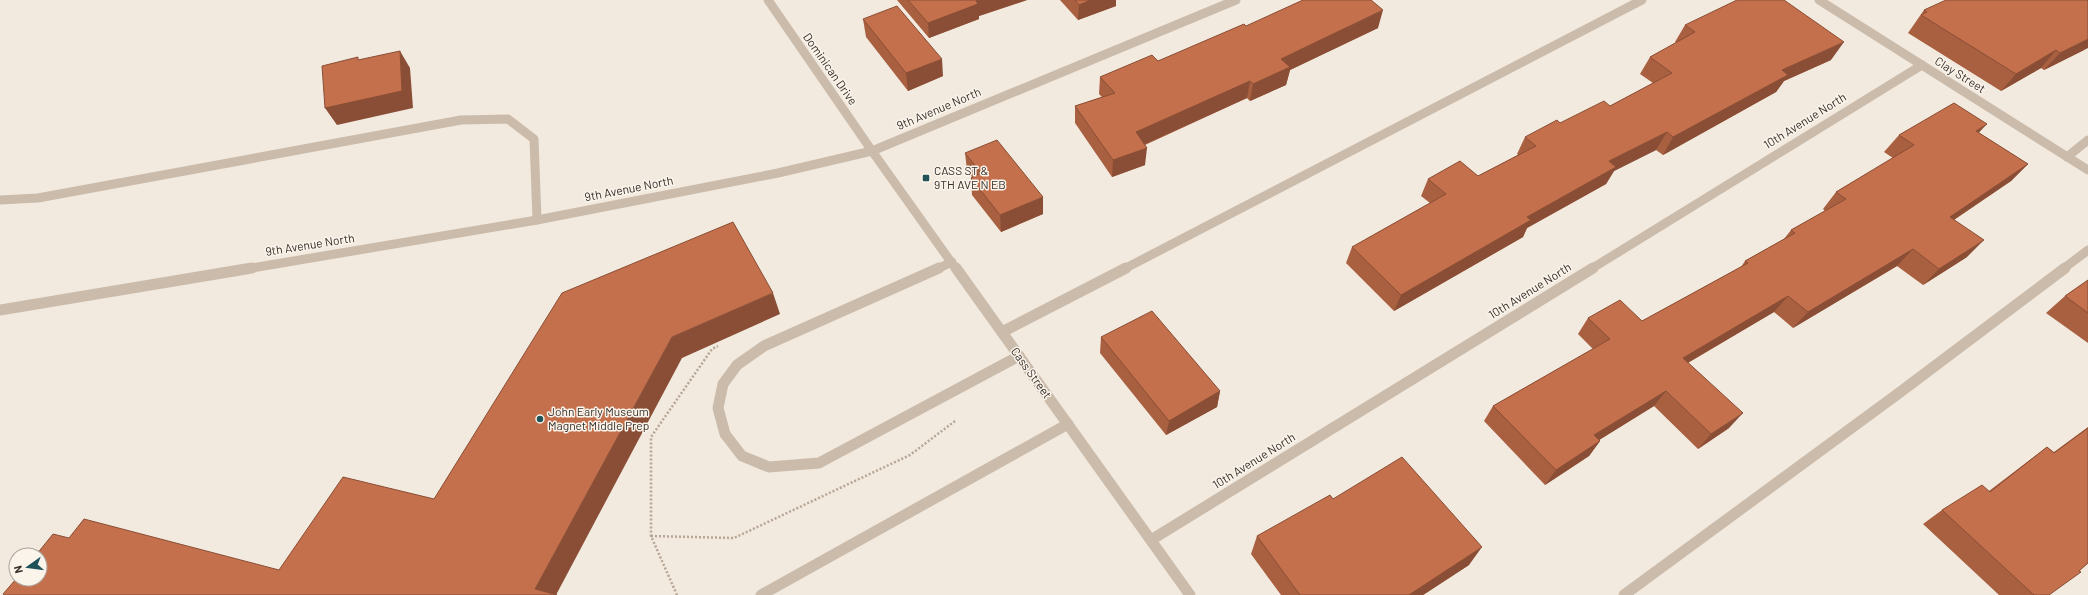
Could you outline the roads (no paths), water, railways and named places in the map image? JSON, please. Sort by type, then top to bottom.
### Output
[{"type":"street","name":"Dominican Drive","points":[[768,0],[872,151]]},
{"type":"street","name":"9th Avenue North","points":[[0,310],[537,220],[778,173],[872,151],[1236,0]]},
{"type":"street","points":[[1002,332],[1642,0]]},
{"type":"street","name":"Clay Street","points":[[1819,0],[2088,170]]},
{"type":"street","name":"10th Avenue North","points":[[1152,540],[1922,65]]},
{"type":"street","points":[[0,200],[38,198],[461,120],[508,119],[534,139],[537,220]]},
{"type":"street","points":[[2067,157],[2088,140]]},
{"type":"street","name":"Cass Street","points":[[872,151],[1190,595]]},
{"type":"street","points":[[1624,595],[1899,393],[2088,250]]},
{"type":"street","points":[[952,262],[764,346],[737,365],[723,384],[718,408],[724,434],[742,456],[769,467],[819,463],[1019,356]]},
{"type":"street","points":[[761,595],[1068,424]]},
{"type":"place","name":"CASS ST & 9TH AVE N EB","points":[[926,178]]},
{"type":"place","name":"John Early Museum Magnet Middle Prep","points":[[540,419]]}]
